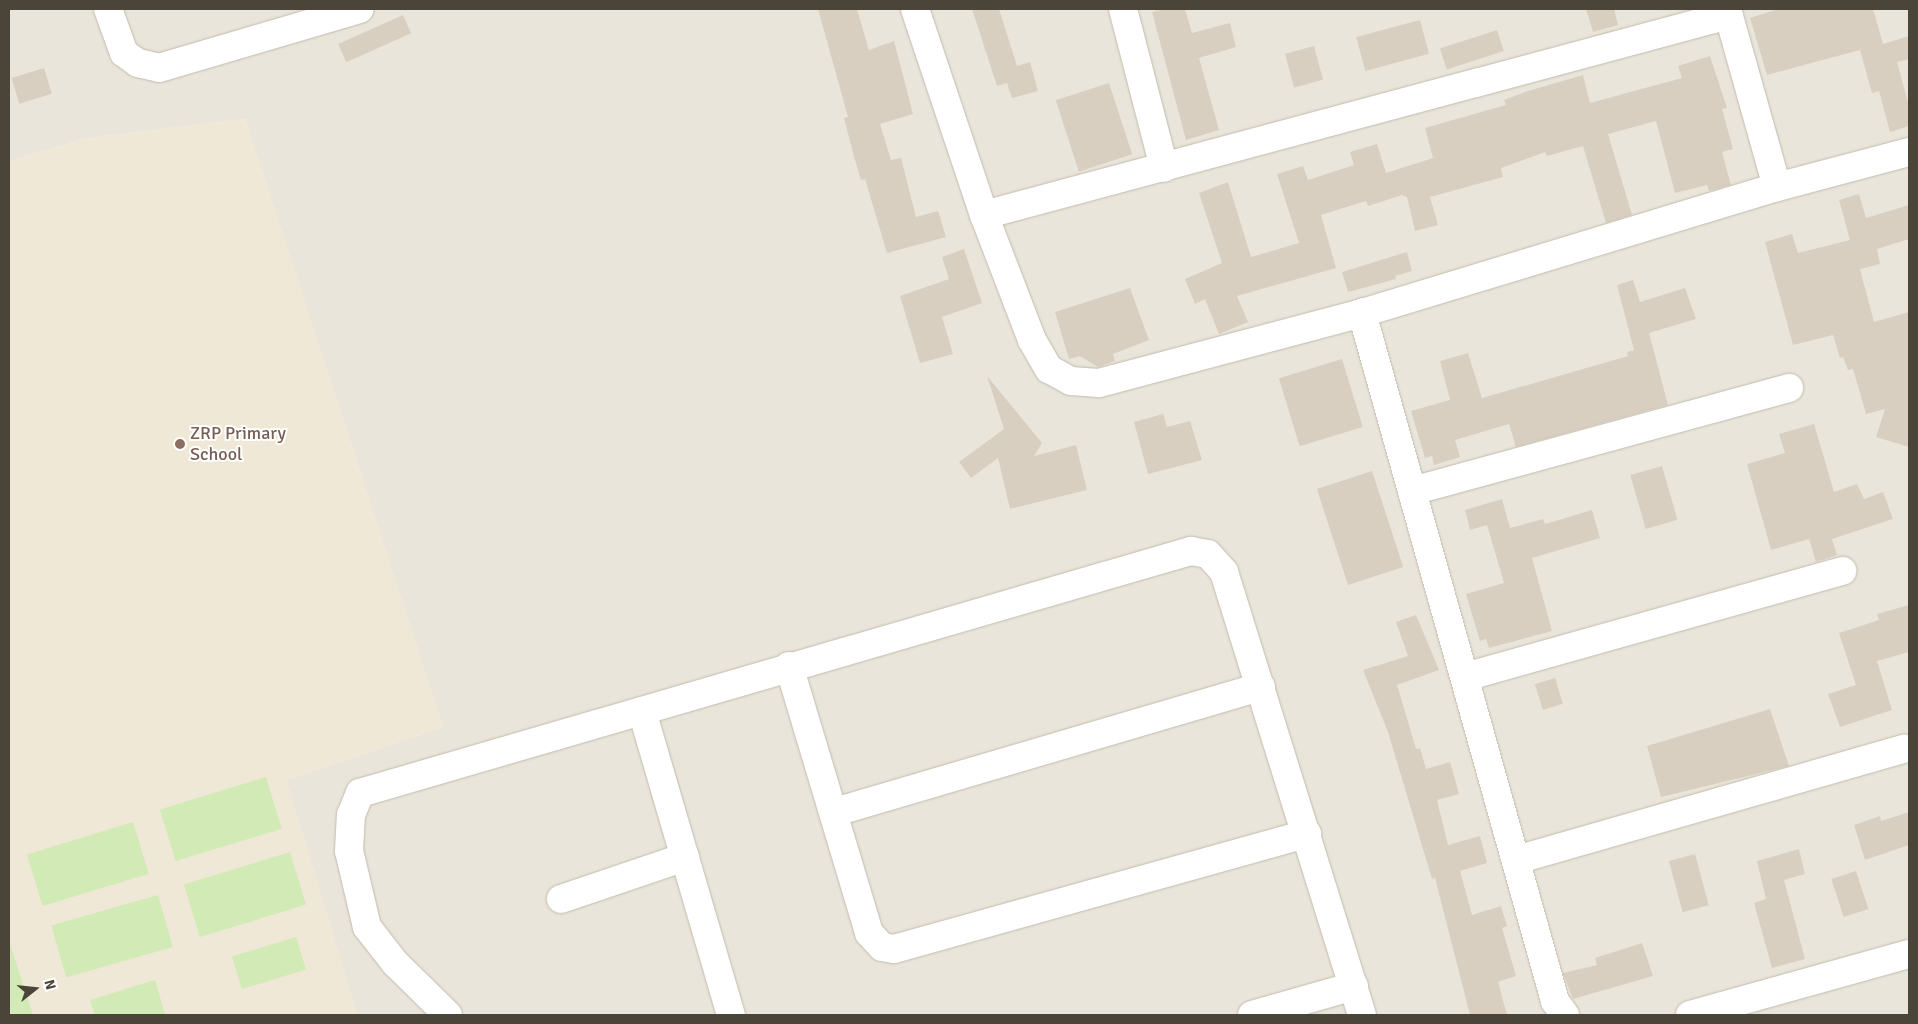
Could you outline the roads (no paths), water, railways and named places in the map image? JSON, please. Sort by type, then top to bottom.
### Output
[{"type":"street","points":[[108,9],[124,53],[138,63],[159,68],[316,15],[359,9]]},
{"type":"street","points":[[915,9],[984,216],[1032,340],[1049,369],[1071,381],[1099,383],[1125,378],[1362,313],[1777,187],[1909,152]]},
{"type":"street","points":[[1123,9],[1164,168]]},
{"type":"street","points":[[984,216],[1728,12],[1777,187]]},
{"type":"street","points":[[1362,313],[1555,1001],[1564,1015]]},
{"type":"street","points":[[1412,491],[1789,388]]},
{"type":"street","points":[[448,1015],[395,963],[367,928],[349,851],[350,815],[360,793],[642,712],[790,666],[1191,551],[1208,554],[1224,572],[1362,1015]]},
{"type":"street","points":[[1465,677],[1842,571]]},
{"type":"street","points":[[790,666],[869,933],[882,947],[894,949],[1307,834]]},
{"type":"street","points":[[834,812],[1261,686]]},
{"type":"street","points":[[642,712],[731,1015]]},
{"type":"street","points":[[1516,860],[1904,749]]},
{"type":"street","points":[[561,899],[685,857]]},
{"type":"street","points":[[1690,1015],[1909,954]]},
{"type":"street","points":[[1252,1015],[1354,986]]},
{"type":"place","name":"ZRP Primary School","points":[[180,444]]}]
